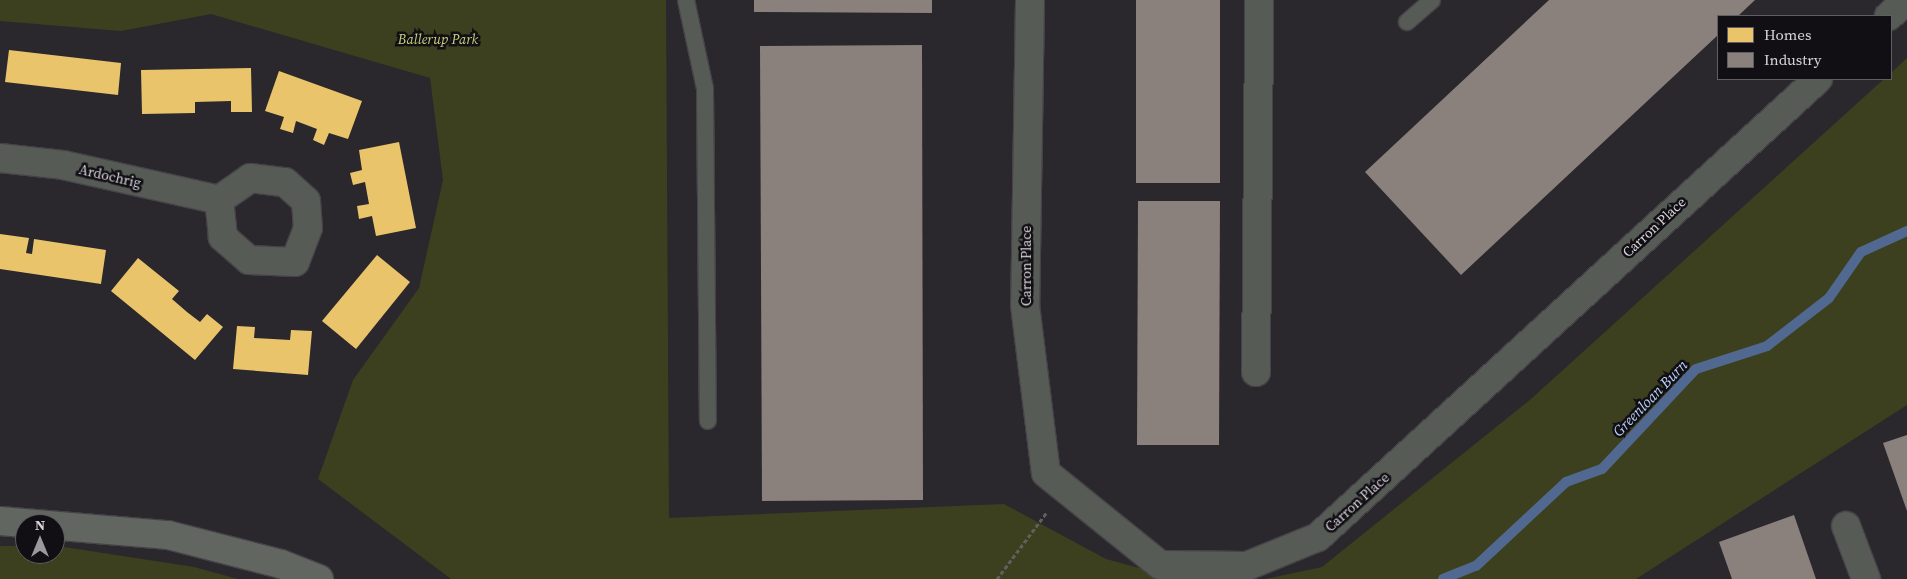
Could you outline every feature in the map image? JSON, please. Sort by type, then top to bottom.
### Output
[{"type":"street","name":"Carron Place","points":[[1030,0],[1025,305],[1046,473],[1160,565],[1247,566],[1318,537],[1817,80]]},
{"type":"street","points":[[1256,372],[1259,0]]},
{"type":"street","points":[[1890,15],[1907,0]]},
{"type":"street","name":"Ardochrig","points":[[0,158],[63,165],[219,200]]},
{"type":"street","points":[[0,521],[168,535],[281,564],[319,579]]},
{"type":"street","points":[[1846,526],[1866,579]]},
{"type":"lane","points":[[686,0],[705,89],[708,421]]},
{"type":"lane","points":[[1407,22],[1432,0]]},
{"type":"path","points":[[997,579],[1064,488]]},
{"type":"green space","name":"Ballerup Park","points":[[0,0],[666,0],[669,518],[1004,504],[1106,559],[1180,579],[451,579],[318,479],[353,380],[419,288],[443,180],[430,78],[211,14],[121,31],[0,21]]},
{"type":"green space","points":[[1907,58],[1907,405],[1636,579],[1265,579],[1322,567],[1531,399],[1883,80],[1892,80],[1892,72]]},
{"type":"green space","points":[[0,546],[15,546],[15,564],[65,564],[65,547],[194,567],[238,579],[0,579]]},
{"type":"building: Homes","points":[[9,50],[121,63],[118,95],[5,82]]},
{"type":"building: Homes","points":[[251,68],[252,112],[231,112],[231,101],[195,102],[195,113],[142,114],[141,70]]},
{"type":"building: Homes","points":[[279,71],[362,101],[348,139],[329,133],[324,145],[313,140],[317,129],[296,121],[293,133],[280,129],[284,117],[265,111]]},
{"type":"building: Homes","points":[[399,142],[416,228],[376,236],[372,216],[359,219],[357,206],[369,204],[365,182],[353,185],[350,173],[362,170],[359,150]]},
{"type":"building: Homes","points":[[0,234],[29,238],[26,253],[32,254],[34,239],[106,250],[101,284],[0,269]]},
{"type":"building: Homes","points":[[377,255],[410,282],[356,349],[322,321]]},
{"type":"building: Homes","points":[[138,258],[179,291],[172,299],[187,312],[200,322],[207,314],[223,327],[195,360],[111,291]]},
{"type":"building: Homes","points":[[237,326],[255,327],[254,338],[290,340],[291,330],[312,331],[308,375],[233,369]]},
{"type":"building: Industry","points":[[754,0],[932,0],[932,13],[754,12]]},
{"type":"building: Industry","points":[[1136,0],[1220,0],[1220,183],[1136,183]]},
{"type":"building: Industry","points":[[1549,0],[1755,0],[1739,15],[1717,15],[1717,36],[1461,275],[1365,172]]},
{"type":"building: Industry","points":[[922,45],[923,500],[762,501],[760,46]]},
{"type":"building: Industry","points":[[1138,201],[1220,201],[1219,445],[1137,445]]},
{"type":"building: Industry","points":[[1907,435],[1907,511],[1883,443]]},
{"type":"building: Industry","points":[[1794,515],[1816,579],[1732,579],[1719,542]]},
{"type":"waterway","name":"Greenloan Burn","points":[[1443,579],[1476,566],[1566,482],[1602,469],[1696,369],[1767,346],[1829,298],[1861,252],[1907,231]]}]
